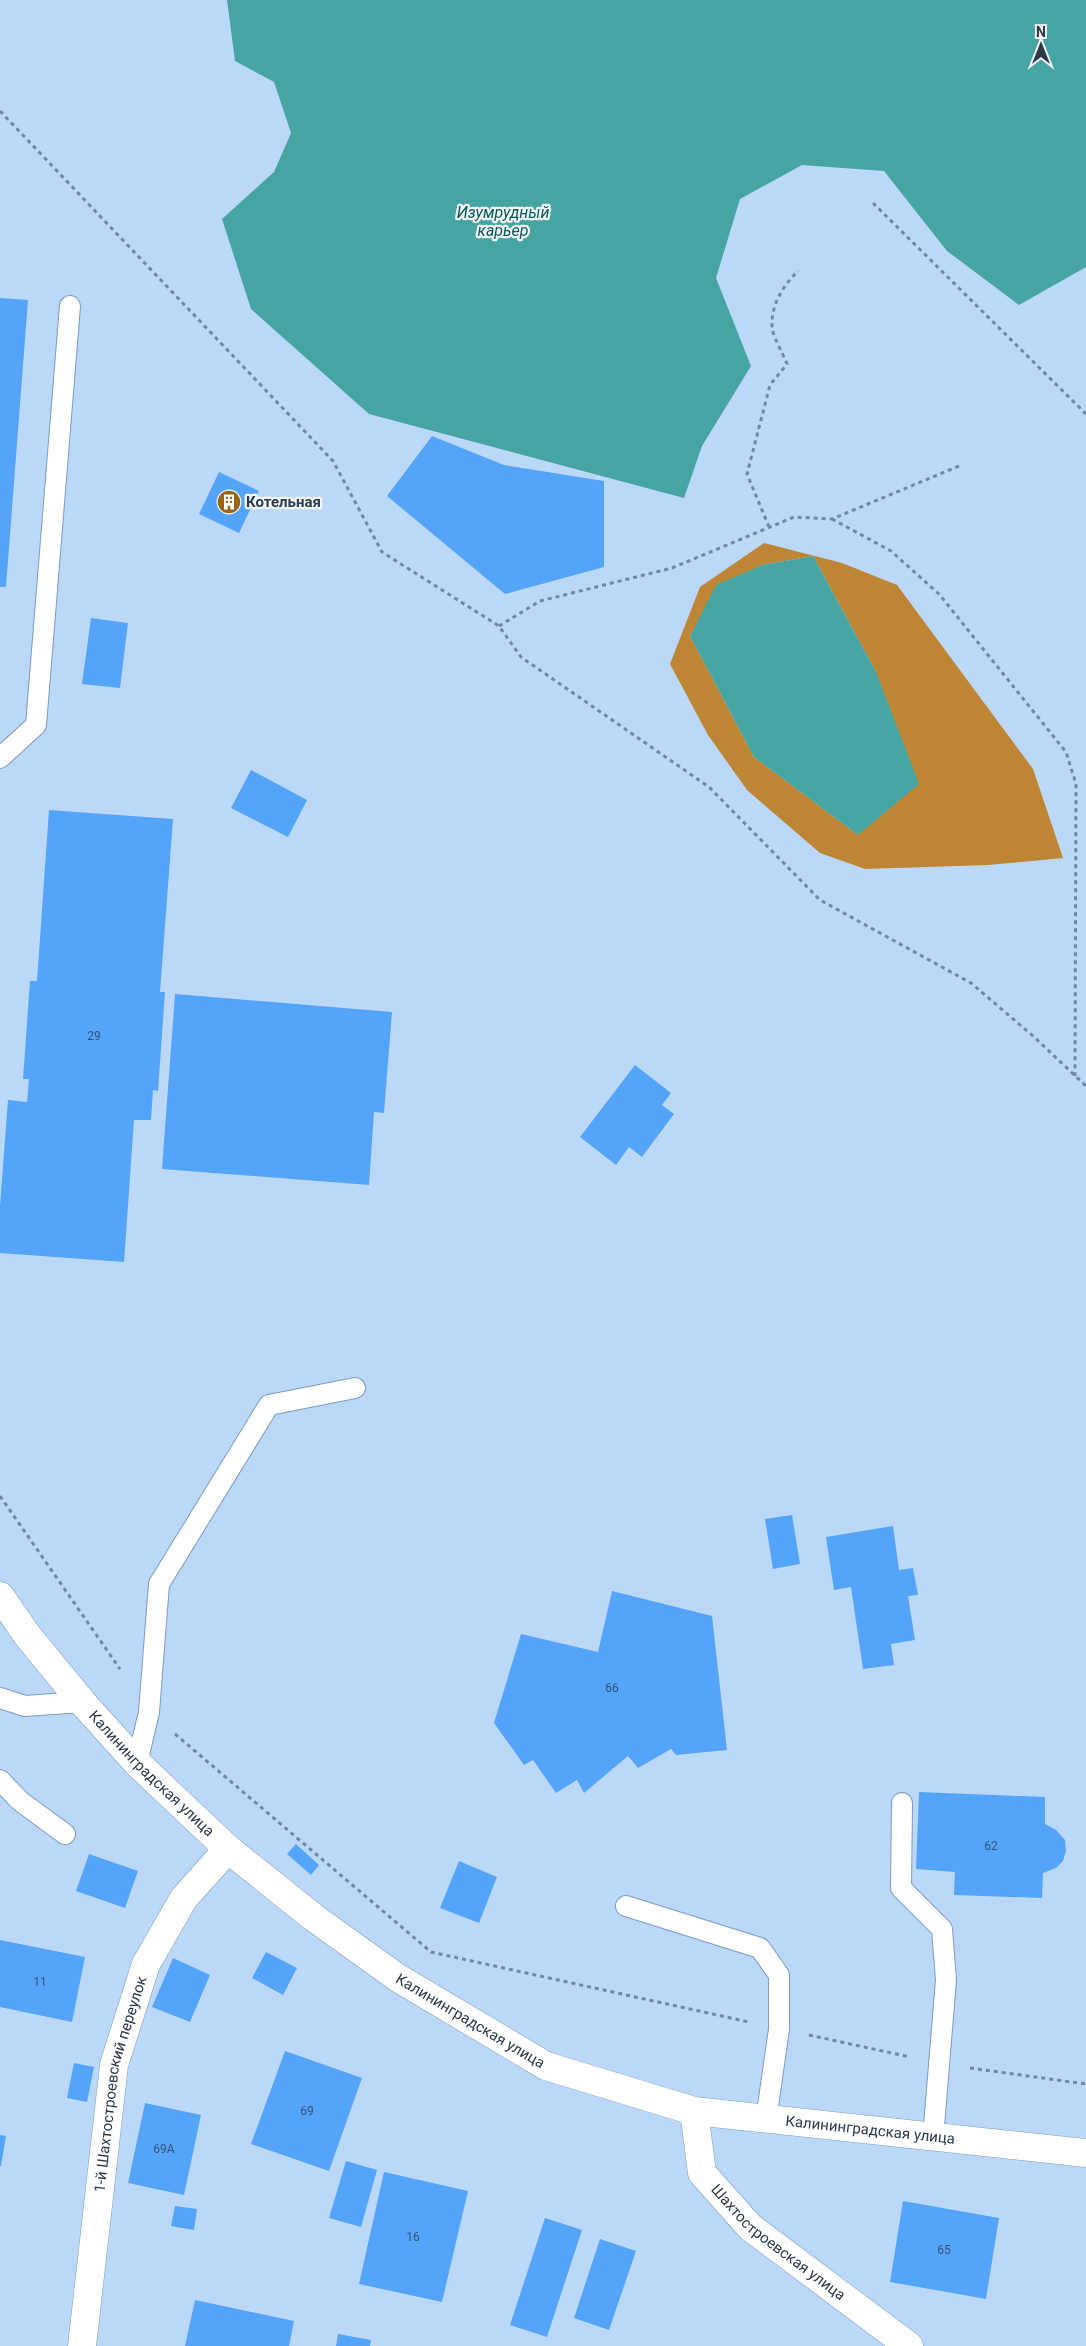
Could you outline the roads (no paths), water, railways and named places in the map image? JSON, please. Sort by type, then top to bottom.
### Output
[{"type":"street","name":"Калининградская улица","points":[[0,1596],[28,1635],[82,1702],[137,1763],[228,1849],[313,1917],[398,1978],[546,2066],[694,2111],[1086,2153]]},
{"type":"street","name":"1-й Шахтостроевский переулок","points":[[82,2346],[114,2065],[146,1964],[184,1898],[228,1849]]},
{"type":"street","name":"Шахтостроевская улица","points":[[694,2111],[702,2174],[750,2227],[909,2346]]},
{"type":"lane","points":[[0,758],[36,724],[70,306]]},
{"type":"lane","points":[[137,1763],[149,1712],[159,1584],[270,1405],[354,1388]]},
{"type":"lane","points":[[0,1698],[25,1706],[82,1702]]},
{"type":"lane","points":[[0,1780],[20,1801],[65,1834]]},
{"type":"lane","points":[[902,1803],[901,1888],[942,1929],[946,1980],[934,2138]]},
{"type":"lane","points":[[626,1906],[760,1948],[779,1975],[779,2029],[766,2120]]},
{"type":"water","name":"Изумрудный карьер","points":[[227,0],[1086,0],[1086,267],[1019,305],[947,251],[884,171],[802,165],[740,199],[716,278],[751,366],[702,446],[684,498],[369,414],[251,309],[222,219],[274,172],[291,133],[274,82],[235,61]]},
{"type":"water","points":[[813,556],[876,672],[919,784],[858,835],[754,757],[690,636],[716,585],[762,565]]},
{"type":"place","name":"Котельная","points":[[229,502]]}]
